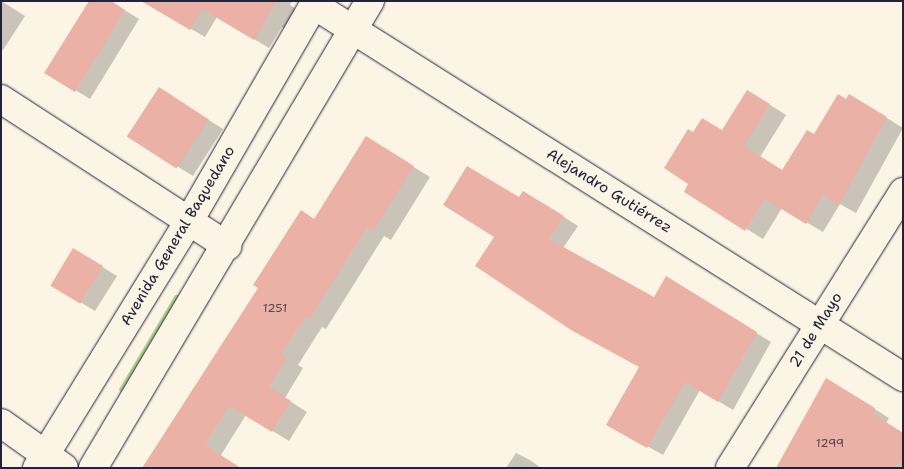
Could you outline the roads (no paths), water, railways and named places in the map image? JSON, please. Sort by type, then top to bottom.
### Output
[{"type":"street","points":[[93,468],[227,246],[370,1]]},
{"type":"street","name":"Alejandro Gutiérrez","points":[[315,3],[354,30],[903,377]]},
{"type":"street","name":"Avenida General Baquedano","points":[[49,463],[315,3]]},
{"type":"street","points":[[1,99],[227,246]]},
{"type":"street","name":"21 de Mayo","points":[[730,468],[903,192]]},
{"type":"street","points":[[1,423],[49,463]]}]
